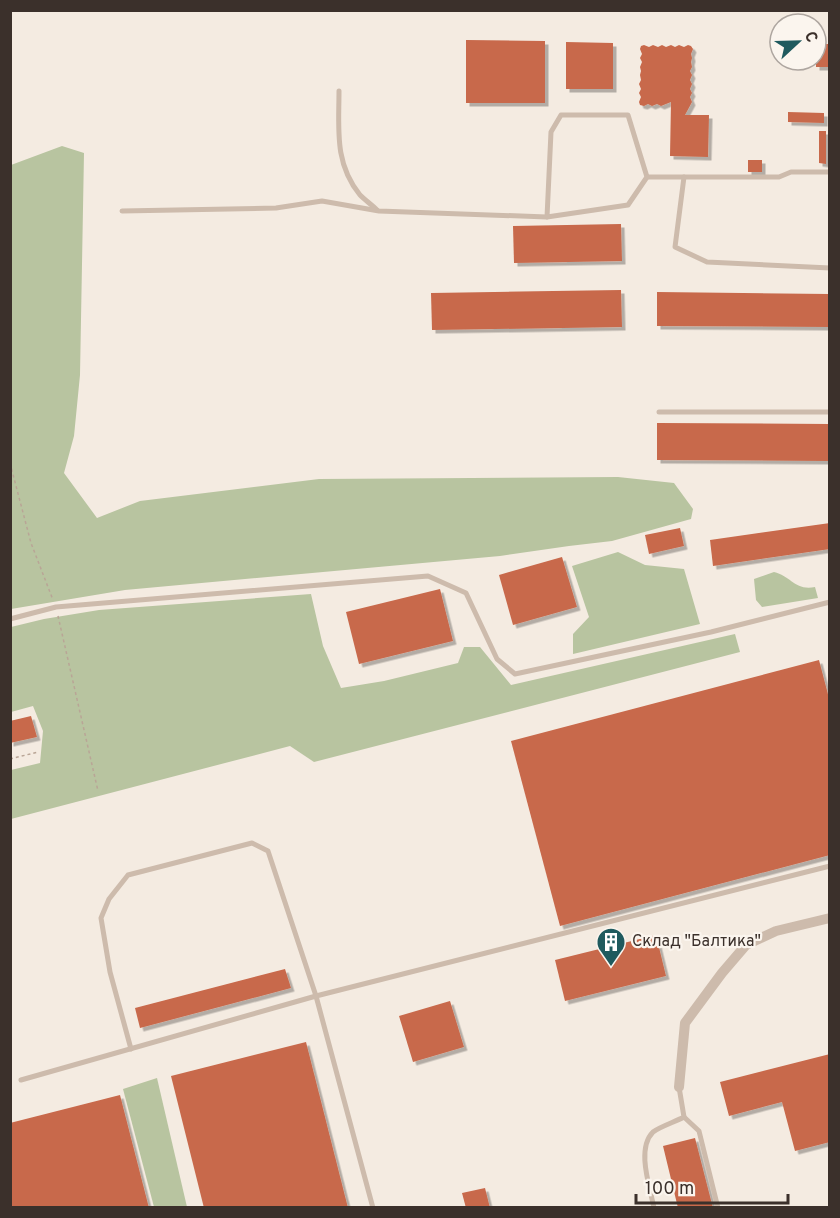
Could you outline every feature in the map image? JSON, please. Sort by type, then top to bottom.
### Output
[{"type":"street","points":[[679,1087],[685,1023],[746,945],[776,931],[830,918]]},
{"type":"lane","points":[[339,91],[339,145],[344,170],[360,195],[379,211]]},
{"type":"lane","points":[[547,217],[551,132],[561,115],[628,115],[647,177]]},
{"type":"lane","points":[[647,177],[779,177],[791,172],[830,172]]},
{"type":"lane","points":[[122,211],[276,208],[322,201],[379,211],[547,217],[628,205],[647,177]]},
{"type":"lane","points":[[684,177],[675,247],[707,262],[830,268]]},
{"type":"lane","points":[[659,412],[830,412]]},
{"type":"lane","points":[[10,619],[56,607],[428,576],[466,593],[497,659],[515,674],[711,632],[830,602]]},
{"type":"lane","points":[[131,1049],[110,972],[101,918],[109,899],[128,875],[252,843],[268,851],[316,996],[373,1208]]},
{"type":"lane","points":[[21,1080],[316,996],[830,866]]},
{"type":"lane","points":[[679,1087],[684,1117],[699,1131],[718,1208]]},
{"type":"lane","points":[[654,1208],[645,1168],[647,1143],[654,1132],[684,1117]]},
{"type":"path","points":[[10,463],[31,543],[56,607],[98,791]]},
{"type":"path","points":[[10,759],[38,752]]},
{"type":"green space","points":[[62,146],[84,153],[80,375],[74,436],[64,473],[97,518],[140,501],[319,479],[618,477],[674,483],[693,509],[691,519],[612,541],[500,556],[125,590],[11,609],[11,165]]},
{"type":"green space","points":[[618,552],[645,565],[684,569],[700,624],[573,654],[573,634],[589,617],[572,566]]},
{"type":"green space","points":[[774,572],[803,587],[815,587],[818,598],[762,607],[756,600],[754,579]]},
{"type":"green space","points":[[311,594],[323,646],[341,688],[384,681],[458,663],[464,647],[480,647],[511,685],[735,634],[740,652],[314,762],[290,746],[11,819],[11,770],[40,763],[43,731],[33,706],[11,712],[11,627],[99,610]]},
{"type":"green space","points":[[157,1078],[187,1207],[154,1207],[123,1089]]},
{"type":"building","points":[[466,40],[545,41],[545,103],[466,103]]},
{"type":"building","points":[[566,42],[613,43],[613,89],[566,89]]},
{"type":"building","points":[[828,44],[830,44],[830,67],[828,67]]},
{"type":"building","points":[[644,45],[684,47],[688,45],[693,49],[690,71],[692,102],[685,115],[709,115],[708,157],[670,156],[671,102],[661,106],[657,104],[640,105],[639,84],[642,62],[640,58],[642,54],[640,49]]},
{"type":"building","points":[[788,112],[824,113],[824,123],[788,122]]},
{"type":"building","points":[[819,131],[826,131],[826,164],[819,163]]},
{"type":"building","points":[[748,160],[762,160],[762,172],[748,172]]},
{"type":"building","points":[[621,224],[622,261],[514,263],[513,226]]},
{"type":"building","points":[[621,290],[622,327],[432,330],[431,293]]},
{"type":"building","points":[[657,292],[830,294],[830,327],[657,326]]},
{"type":"building","points":[[657,423],[830,424],[830,461],[657,460]]},
{"type":"building","points":[[830,523],[830,549],[713,566],[710,540]]},
{"type":"building","points":[[680,528],[684,546],[649,554],[645,535]]},
{"type":"building","points":[[562,557],[577,607],[513,625],[499,575]]},
{"type":"building","points":[[440,589],[453,641],[359,664],[346,612]]},
{"type":"building","points":[[819,660],[830,702],[830,855],[560,926],[511,741]]},
{"type":"building","points":[[31,716],[37,737],[10,743],[10,721]]},
{"type":"building","name":"Склад \"Балтика\"","points":[[656,935],[666,976],[565,1001],[555,960]]},
{"type":"building","points":[[285,969],[291,988],[140,1028],[135,1008]]},
{"type":"building","points":[[450,1001],[464,1047],[413,1062],[399,1016]]},
{"type":"building","points":[[306,1042],[348,1208],[204,1208],[171,1076]]},
{"type":"building","points":[[830,1054],[830,1142],[795,1151],[782,1102],[729,1116],[720,1082]]},
{"type":"building","points":[[120,1095],[149,1208],[10,1208],[10,1123]]},
{"type":"building","points":[[695,1138],[713,1208],[678,1208],[663,1146]]},
{"type":"building","points":[[485,1188],[490,1208],[466,1208],[462,1193]]},
{"type":"place","name":"Склад \"Балтика\"","points":[[611,968]]}]
